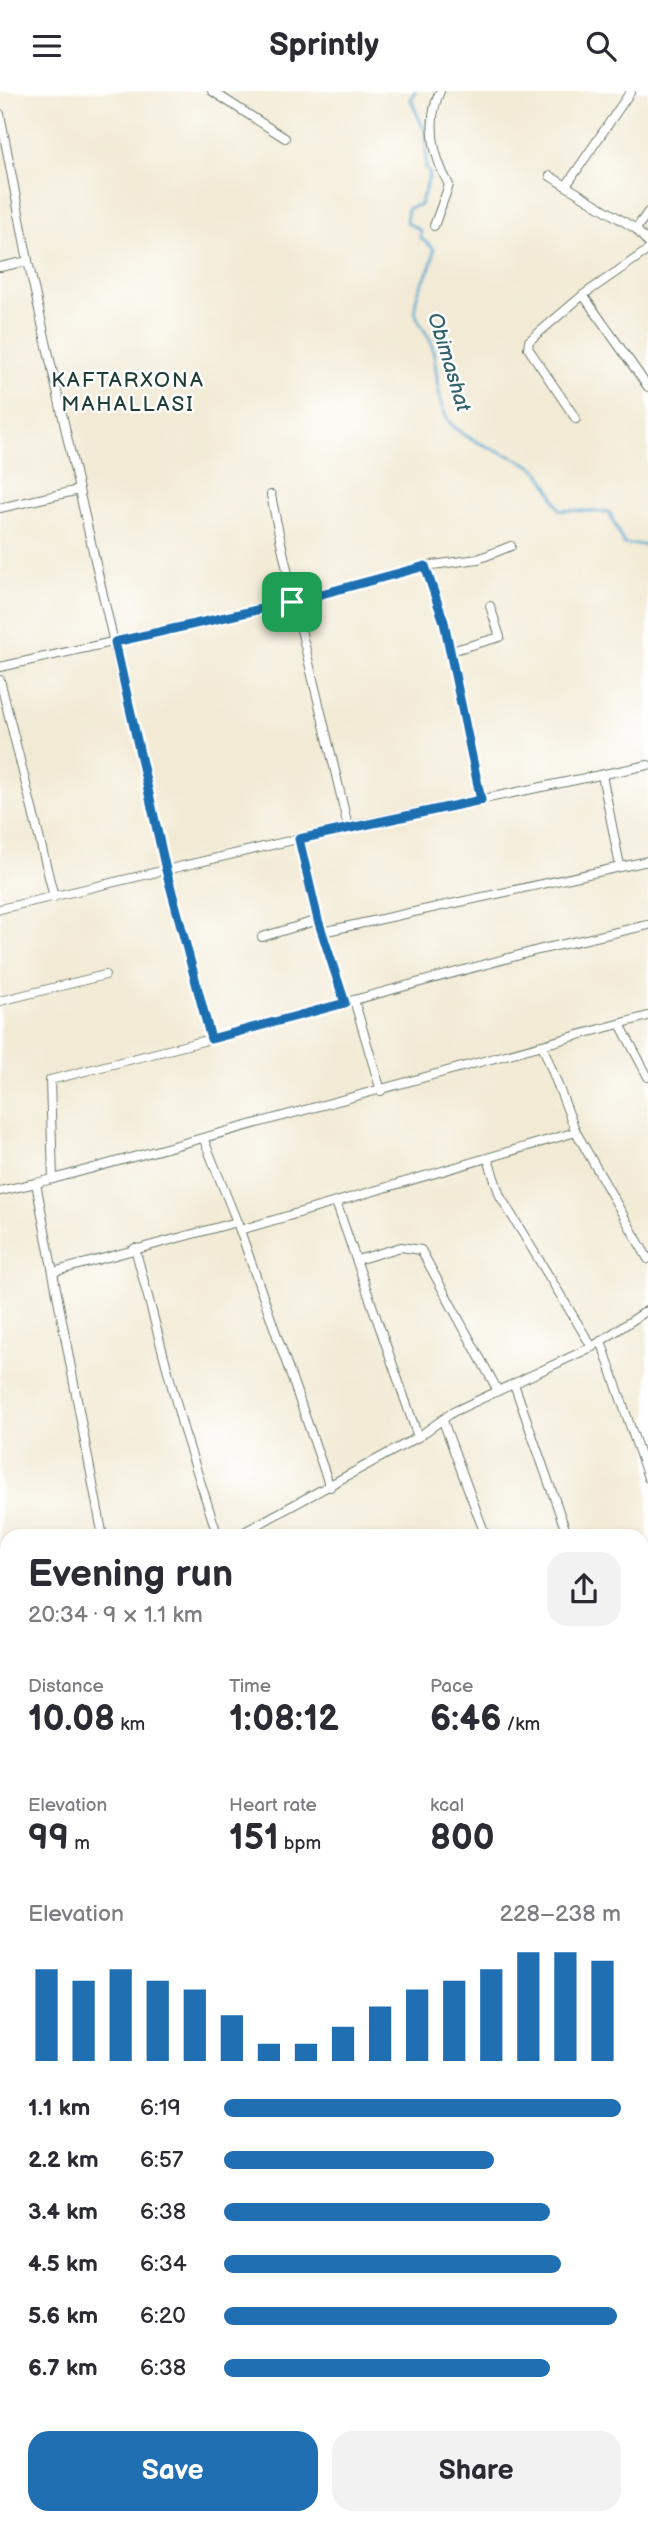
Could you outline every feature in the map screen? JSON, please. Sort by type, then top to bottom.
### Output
[{"type":"street","points":[[212,91],[285,138]]},
{"type":"street","points":[[434,226],[449,185],[434,144],[431,110],[440,91]]},
{"type":"street","points":[[566,186],[631,91]]},
{"type":"street","points":[[0,115],[28,261],[79,490],[166,870],[211,1039]]},
{"type":"street","points":[[550,176],[636,229],[648,243]]},
{"type":"street","points":[[636,229],[648,212]]},
{"type":"street","points":[[576,419],[528,348],[529,341],[583,295],[648,250]]},
{"type":"street","points":[[0,267],[28,261]]},
{"type":"street","points":[[583,295],[648,387]]},
{"type":"street","points":[[0,508],[79,490]]},
{"type":"street","points":[[271,495],[292,602],[315,678],[348,827]]},
{"type":"street","points":[[0,667],[292,602],[425,566],[478,559],[511,546]]},
{"type":"street","points":[[425,566],[451,651],[481,800]]},
{"type":"street","points":[[451,651],[500,637],[490,606]]},
{"type":"street","points":[[0,680],[54,897]]},
{"type":"street","points":[[0,909],[348,827],[648,765]]},
{"type":"street","points":[[602,775],[620,866]]},
{"type":"street","points":[[299,839],[318,920],[381,1091]]},
{"type":"street","points":[[322,932],[648,861]]},
{"type":"street","points":[[262,937],[318,920]]},
{"type":"street","points":[[53,1179],[50,1080],[538,950],[648,925]]},
{"type":"street","points":[[0,1001],[105,975]]},
{"type":"street","points":[[0,1191],[204,1140],[648,1016]]},
{"type":"street","points":[[620,1024],[648,1077]]},
{"type":"street","points":[[543,1047],[576,1132],[648,1259]]},
{"type":"street","points":[[237,1221],[240,1230],[576,1132]]},
{"type":"street","points":[[204,1140],[237,1221],[330,1487]]},
{"type":"street","points":[[488,1159],[500,1196],[592,1347]]},
{"type":"street","points":[[36,1183],[101,1529]]},
{"type":"street","points":[[336,1202],[418,1437]]},
{"type":"street","points":[[53,1272],[237,1221]]},
{"type":"street","points":[[357,1260],[401,1247],[421,1250],[498,1391]]},
{"type":"street","points":[[135,1248],[183,1428],[215,1529]]},
{"type":"street","points":[[249,1529],[418,1437],[453,1412],[592,1347],[648,1310]]},
{"type":"street","points":[[601,1341],[648,1478]]},
{"type":"street","points":[[514,1384],[565,1529]]},
{"type":"street","points":[[443,1421],[483,1529]]},
{"type":"waterway","name":"Obimashat","points":[[415,91],[411,100],[426,134],[426,169],[430,174],[420,205],[408,208],[406,222],[421,231],[420,237],[434,249],[415,305],[419,321],[431,342],[440,399],[448,420],[464,435],[536,469],[560,510],[609,512],[624,544],[648,545]]},
{"type":"district","name":"KAFTARXONA MAHALLASI","points":[[128,392]]},
{"type":"route","points":[[425,566],[451,651],[481,800],[299,839],[318,920],[345,1003],[211,1039],[166,870],[115,642],[292,602],[425,566]]}]
